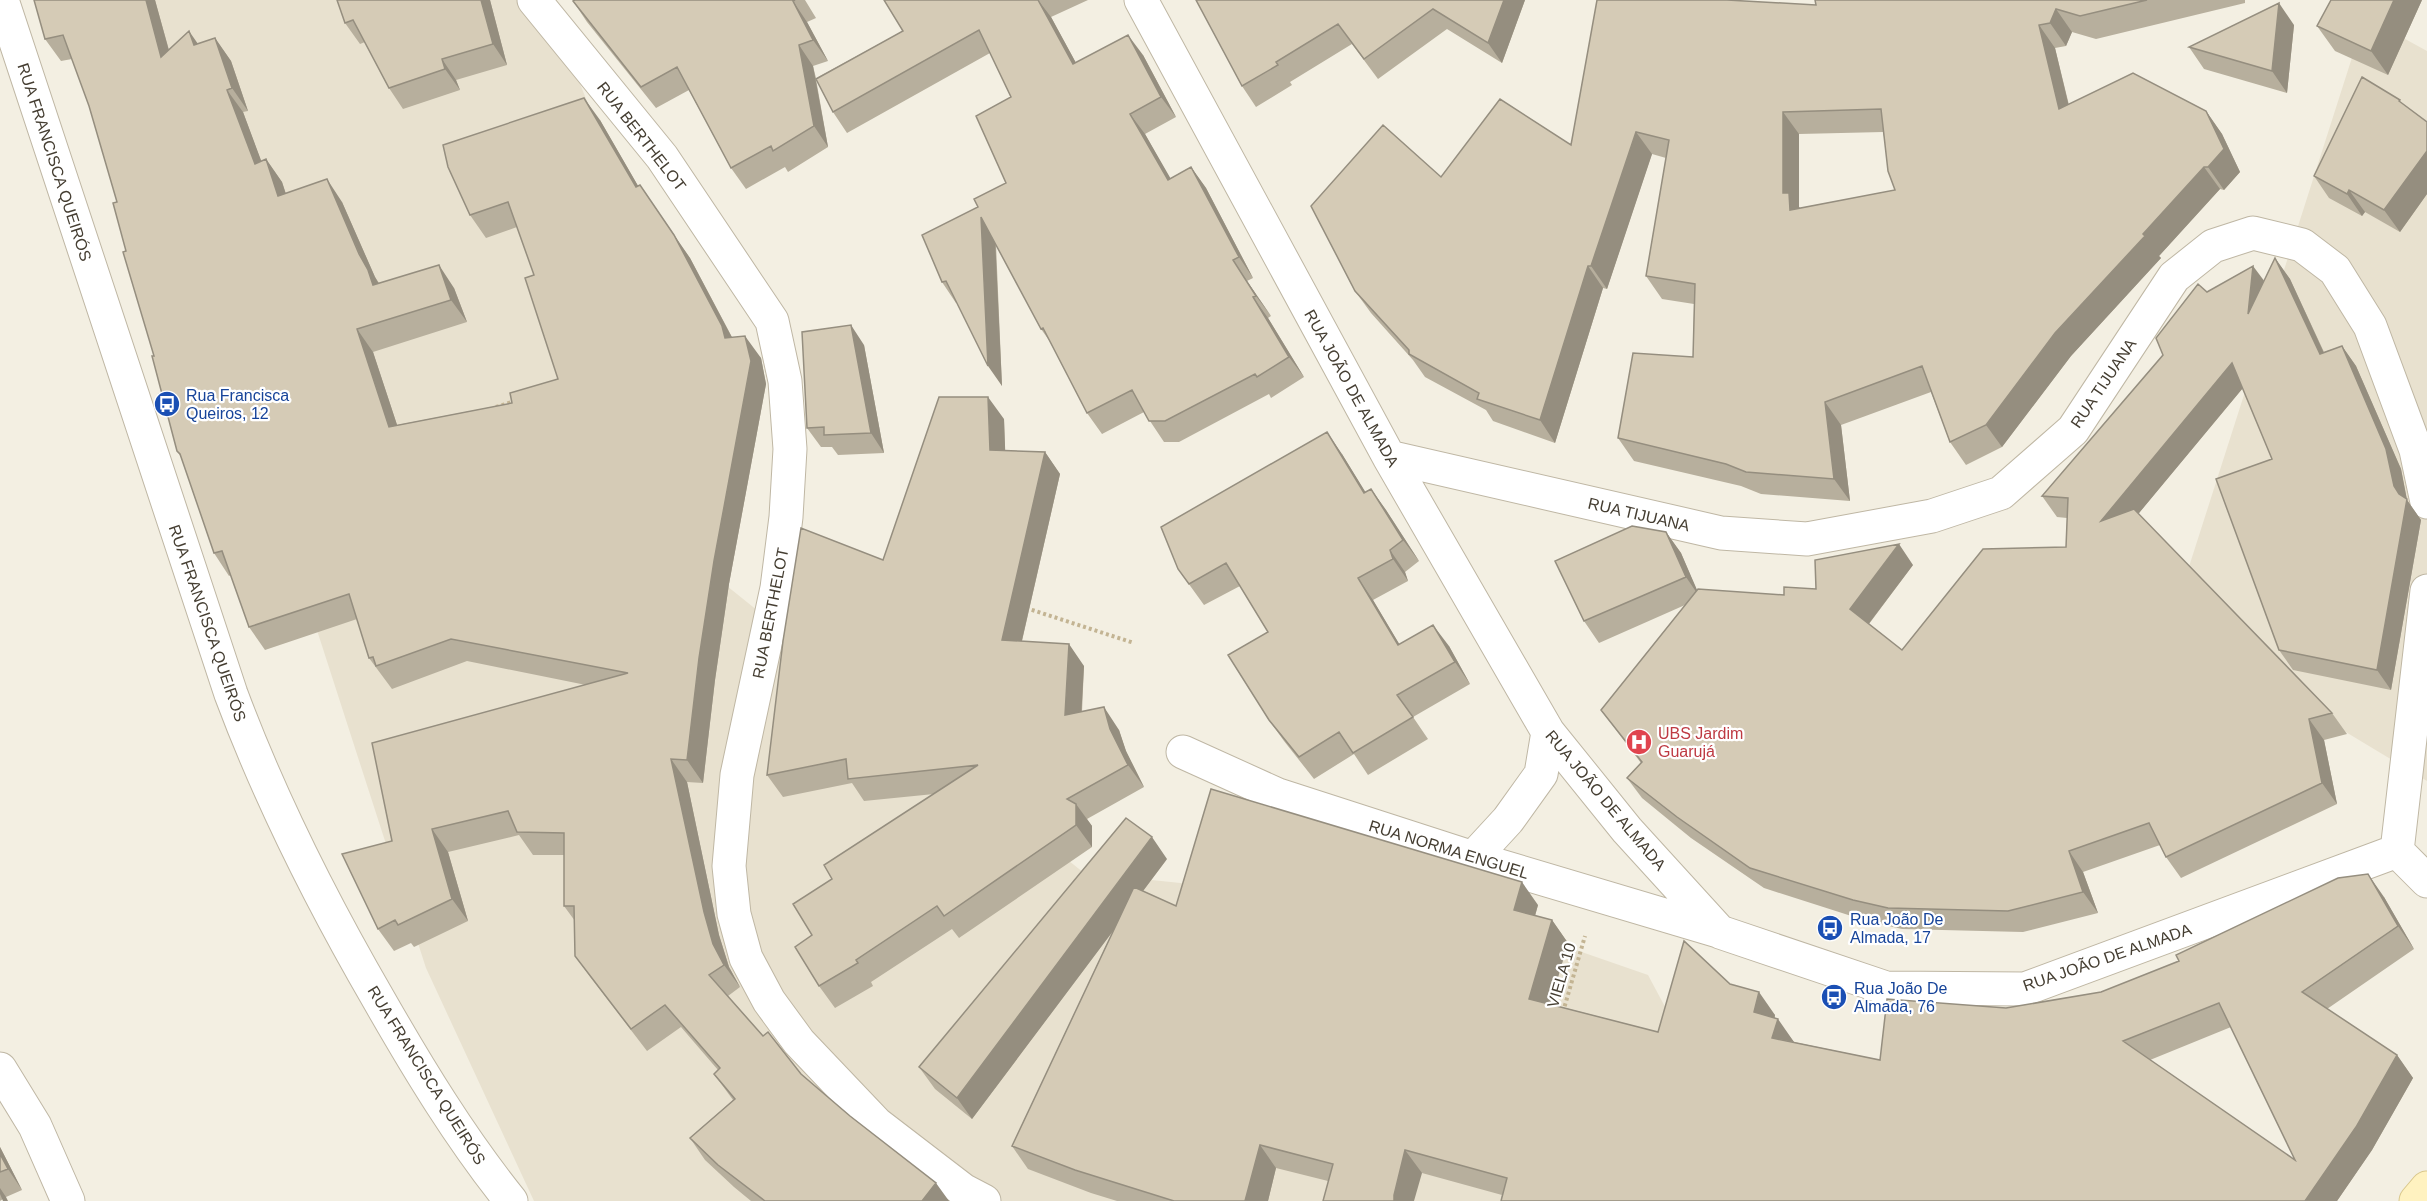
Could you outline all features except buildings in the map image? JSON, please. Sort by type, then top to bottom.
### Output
[{"type":"street","name":"RUA FRANCISCA QUEIRÓS","points":[[2,0],[113,341],[251,748],[313,882],[346,944],[413,1060],[488,1172],[511,1201]]},
{"type":"street","name":"RUA BERTHELOT","points":[[534,0],[662,157],[772,321],[785,381],[790,449],[786,518],[777,588],[737,775],[729,866],[734,914],[746,958],[769,1001],[799,1042],[877,1124],[963,1190],[984,1201]]},
{"type":"street","name":"RUA JOÃO DE ALMADA","points":[[1142,0],[1389,457],[1548,732],[1627,830],[1720,932],[1887,988],[2025,989],[2397,851]]},
{"type":"street","name":"RUA TIJUANA","points":[[1389,457],[1721,532],[1807,539],[1932,516],[2001,493],[2064,438],[2073,430],[2174,277],[2213,246],[2253,233],[2302,245],[2335,270],[2370,326],[2416,450],[2427,502]]},
{"type":"street","points":[[2427,591],[2397,851],[2427,880]]},
{"type":"street","points":[[1473,858],[1508,820],[1541,774],[1548,732]]},
{"type":"street","name":"RUA NORMA ENGUEL","points":[[1183,752],[1278,795],[1473,858],[1720,932]]},
{"type":"street","points":[[0,1069],[35,1126],[68,1201]]},
{"type":"street","points":[[2416,1201],[2427,1188]]},
{"type":"path","points":[[494,407],[517,400]]},
{"type":"path","points":[[1021,607],[1134,644]]},
{"type":"path","name":"VIELA 10","points":[[1560,1019],[1596,894]]},
{"type":"shaded area","points":[[90,0],[546,0],[698,375],[712,574],[1084,873],[1469,913],[1648,975],[1769,1201],[534,1201],[426,968],[253,432]]},
{"type":"shaded area","points":[[2365,17],[2427,51],[2427,781],[2170,626]]},
{"type":"place","name":"Rua Francisca Queiros, 12","points":[[167,404]]},
{"type":"place","name":"UBS Jardim Guarujá","points":[[1639,742]]},
{"type":"place","name":"Rua João De Almada, 17","points":[[1830,928]]},
{"type":"place","name":"Rua João De Almada, 76","points":[[1834,997]]}]
